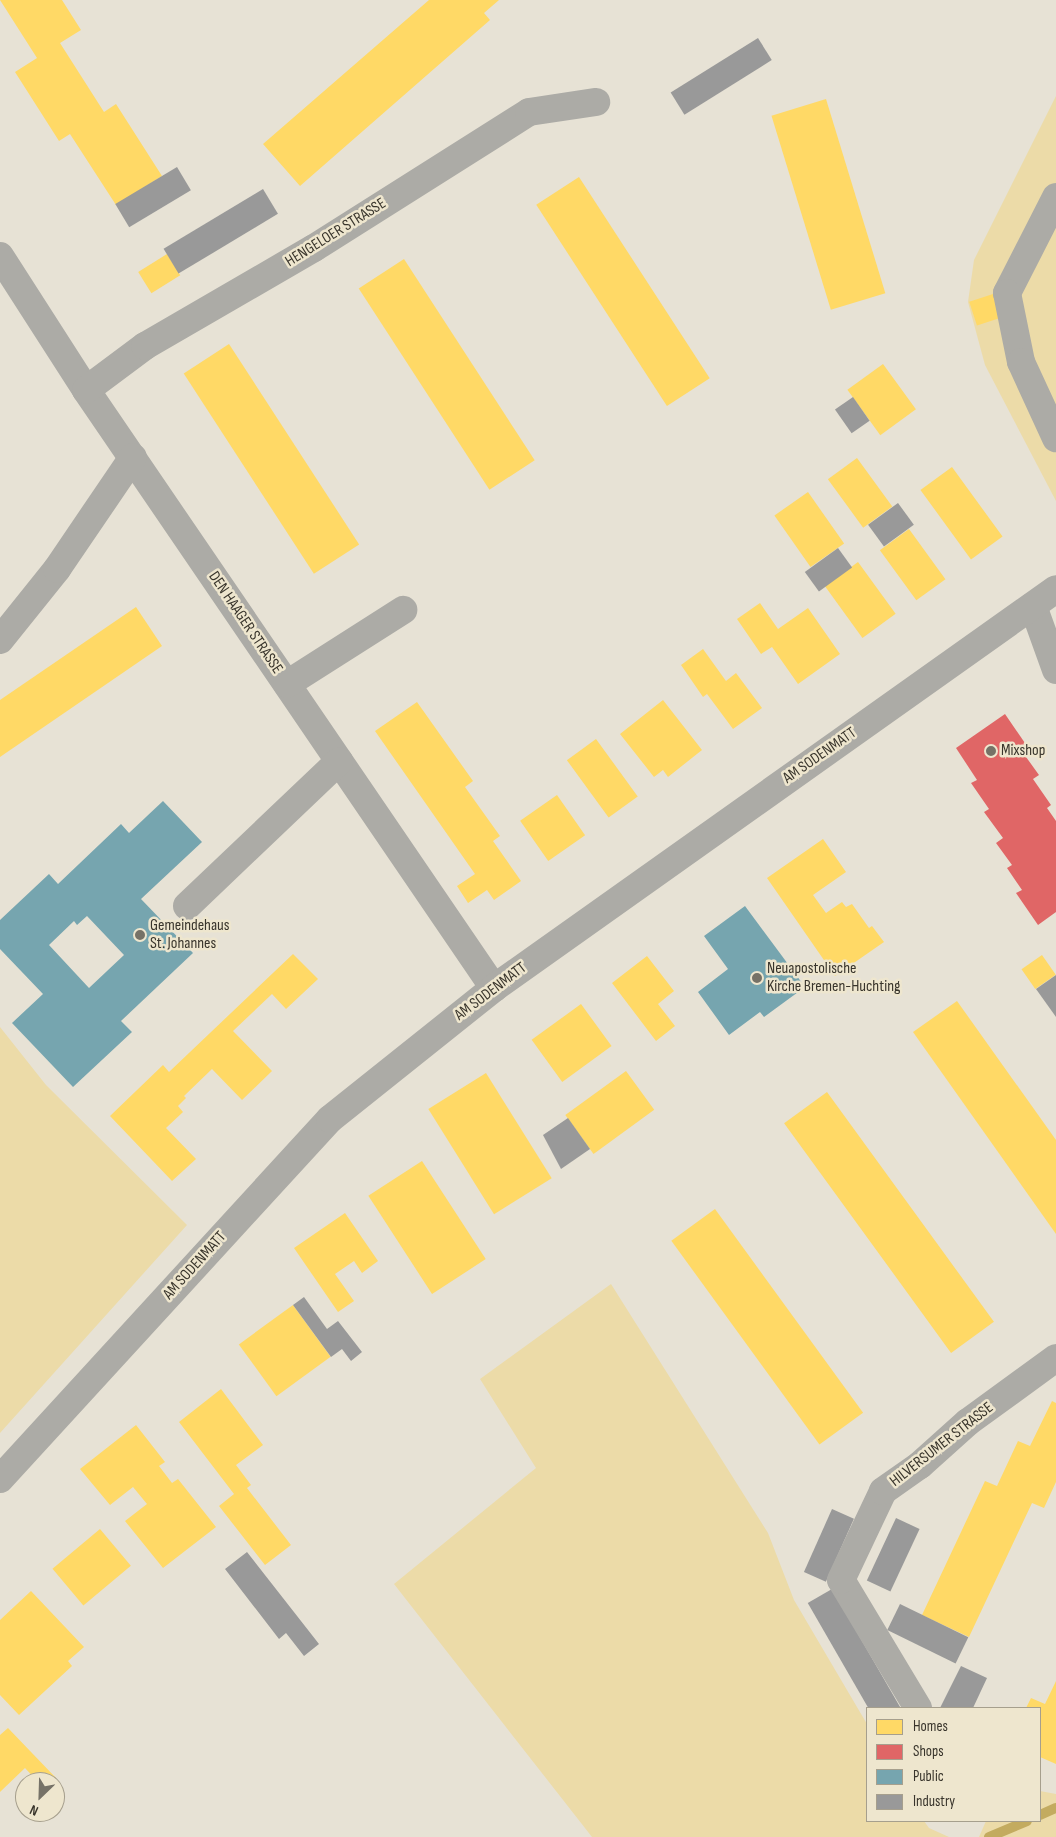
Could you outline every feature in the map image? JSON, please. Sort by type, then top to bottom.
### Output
[{"type":"street","name":"HENGELOER STRASSE","points":[[86,390],[145,346],[314,248],[529,112],[596,102]]},
{"type":"street","points":[[1056,197],[1007,293],[1021,362],[1056,438]]},
{"type":"street","name":"DEN HAAGER STRASSE","points":[[0,256],[86,390],[494,988]]},
{"type":"street","points":[[0,640],[57,569],[133,457]]},
{"type":"street","name":"AM SODENMATT","points":[[0,1479],[330,1119],[494,988],[1056,589]]},
{"type":"street","points":[[1033,606],[1056,670]]},
{"type":"street","points":[[287,684],[403,610]]},
{"type":"street","points":[[187,906],[339,761]]},
{"type":"street","name":"HILVERSUMER STRASSE","points":[[917,1707],[841,1580],[883,1491],[920,1465],[968,1422],[1056,1358]]},
{"type":"shaded area","points":[[1056,96],[1056,501],[985,365],[968,302],[974,260]]},
{"type":"shaded area","points":[[0,1027],[46,1085],[187,1225],[0,1433]]},
{"type":"shaded area","points":[[611,1284],[768,1533],[794,1600],[866,1722],[866,1822],[925,1822],[929,1828],[949,1837],[592,1837],[394,1584],[536,1468],[480,1379]]},
{"type":"shaded area","points":[[1041,1791],[1056,1794],[1056,1837],[979,1837],[986,1822],[1041,1822]]},
{"type":"building: Homes","points":[[0,0],[62,0],[81,30],[60,43],[104,112],[116,104],[162,176],[116,205],[70,134],[59,141],[15,72],[37,58]]},
{"type":"building: Homes","points":[[429,0],[499,0],[484,13],[490,20],[300,186],[263,144]]},
{"type":"building: Homes","points":[[826,99],[885,293],[831,310],[771,116]]},
{"type":"building: Homes","points":[[579,177],[710,378],[667,406],[536,205]]},
{"type":"building: Homes","points":[[167,254],[180,275],[151,293],[138,272]]},
{"type":"building: Homes","points":[[404,259],[535,460],[489,490],[359,288]]},
{"type":"building: Homes","points":[[993,294],[1001,318],[977,326],[969,302]]},
{"type":"building: Homes","points":[[229,344],[359,544],[314,574],[184,373]]},
{"type":"building: Homes","points":[[883,364],[916,409],[880,435],[847,390]]},
{"type":"building: Homes","points":[[857,458],[892,507],[863,528],[828,479]]},
{"type":"building: Homes","points":[[952,467],[1003,537],[971,559],[920,490]]},
{"type":"building: Homes","points":[[808,492],[844,544],[811,567],[774,516]]},
{"type":"building: Homes","points":[[909,529],[945,579],[916,600],[880,550]]},
{"type":"building: Homes","points":[[858,562],[896,614],[862,638],[825,586]]},
{"type":"building: Homes","points":[[760,603],[778,629],[808,608],[840,654],[798,684],[772,647],[761,654],[737,619]]},
{"type":"building: Homes","points":[[136,607],[162,646],[0,757],[0,700]]},
{"type":"building: Homes","points":[[703,649],[726,681],[736,673],[762,708],[733,729],[707,694],[703,697],[681,665]]},
{"type":"building: Homes","points":[[663,700],[702,750],[668,777],[663,770],[654,777],[620,734]]},
{"type":"building: Homes","points":[[417,702],[473,781],[465,787],[500,836],[493,841],[521,881],[494,900],[487,890],[468,903],[457,886],[475,874],[375,731]]},
{"type":"building: Homes","points":[[596,739],[638,796],[609,818],[567,760]]},
{"type":"building: Homes","points":[[557,795],[585,835],[548,861],[520,821]]},
{"type":"building: Homes","points":[[823,839],[846,872],[813,895],[826,913],[842,902],[846,907],[852,904],[869,928],[872,926],[884,942],[835,976],[767,878]]},
{"type":"building: Homes","points":[[293,954],[318,979],[286,1009],[272,994],[233,1031],[272,1071],[242,1100],[212,1069],[184,1096],[186,1098],[178,1106],[183,1112],[166,1128],[196,1159],[172,1181],[110,1116],[163,1065],[169,1072]]},
{"type":"building: Homes","points":[[1042,955],[1056,975],[1035,989],[1022,969]]},
{"type":"building: Homes","points":[[647,956],[674,991],[658,1004],[675,1026],[656,1041],[612,983]]},
{"type":"building: Homes","points":[[957,1001],[1056,1140],[1056,1234],[913,1032]]},
{"type":"building: Homes","points":[[581,1004],[612,1046],[562,1082],[532,1040]]},
{"type":"building: Homes","points":[[626,1071],[654,1110],[594,1154],[565,1115]]},
{"type":"building: Homes","points":[[486,1073],[552,1178],[494,1214],[428,1109]]},
{"type":"building: Homes","points":[[827,1092],[994,1322],[951,1353],[784,1123]]},
{"type":"building: Homes","points":[[422,1161],[486,1259],[432,1294],[368,1196]]},
{"type":"building: Homes","points":[[715,1209],[863,1413],[819,1445],[671,1241]]},
{"type":"building: Homes","points":[[345,1213],[378,1261],[362,1273],[354,1261],[335,1274],[354,1301],[338,1312],[294,1248]]},
{"type":"building: Homes","points":[[293,1305],[331,1357],[276,1396],[239,1344]]},
{"type":"building: Homes","points":[[221,1389],[263,1445],[236,1465],[251,1485],[247,1488],[291,1545],[265,1565],[219,1506],[234,1494],[179,1422]]},
{"type":"building: Homes","points":[[1052,1401],[1056,1403],[1056,1482],[1044,1508],[1032,1503],[969,1637],[922,1615],[985,1481],[997,1486],[1018,1441],[1030,1446]]},
{"type":"building: Homes","points":[[136,1425],[165,1462],[159,1466],[172,1483],[178,1479],[216,1527],[163,1568],[125,1521],[147,1504],[133,1487],[110,1505],[80,1469]]},
{"type":"building: Homes","points":[[100,1529],[131,1566],[83,1606],[53,1569]]},
{"type":"building: Homes","points":[[31,1591],[84,1647],[68,1661],[72,1666],[19,1715],[0,1695],[0,1620]]},
{"type":"building: Homes","points":[[1056,1681],[1056,1764],[1041,1757],[1041,1707],[1026,1707],[1031,1698],[1045,1704]]},
{"type":"building: Homes","points":[[8,1728],[50,1772],[29,1772],[25,1768],[21,1772],[15,1772],[15,1778],[0,1792],[0,1735]]},
{"type":"building: Shops","points":[[1005,714],[1027,746],[1021,750],[1039,775],[1033,779],[1051,805],[1047,808],[1056,821],[1056,912],[1038,925],[1016,893],[1022,890],[1007,868],[1012,865],[996,843],[1003,838],[984,812],[989,809],[971,783],[977,780],[956,748]]},
{"type":"building: Public","name":"Gemeindehaus St. Johannes","points":[[163,801],[202,842],[141,899],[193,953],[121,1021],[132,1032],[73,1087],[12,1023],[43,994],[0,949],[0,920],[49,874],[58,884],[121,824],[129,833]],"holes":[[[87,916],[124,955],[89,988],[49,945],[74,921],[77,925]]]},
{"type":"building: Public","name":"Neuapostolische Kirche Bremen-Huchting","points":[[745,906],[805,987],[764,1017],[760,1012],[729,1035],[698,992],[728,969],[704,936]]},
{"type":"building: Industry","points":[[758,38],[772,60],[684,115],[671,93]]},
{"type":"building: Industry","points":[[177,167],[191,190],[129,227],[115,204]]},
{"type":"building: Industry","points":[[263,189],[278,214],[179,274],[164,249]]},
{"type":"building: Industry","points":[[853,397],[870,421],[852,433],[835,410]]},
{"type":"building: Industry","points":[[898,503],[914,525],[884,547],[868,525]]},
{"type":"building: Industry","points":[[838,548],[852,567],[819,592],[805,572]]},
{"type":"building: Industry","points":[[1056,975],[1056,1017],[1036,989]]},
{"type":"building: Industry","points":[[568,1118],[590,1149],[561,1169],[543,1135]]},
{"type":"building: Industry","points":[[304,1297],[327,1329],[338,1321],[362,1352],[351,1361],[342,1349],[331,1357],[293,1305]]},
{"type":"building: Industry","points":[[832,1509],[854,1519],[826,1582],[804,1572]]},
{"type":"building: Industry","points":[[896,1518],[920,1529],[890,1592],[867,1581]]},
{"type":"building: Industry","points":[[247,1552],[319,1644],[304,1656],[286,1633],[279,1639],[225,1569]]},
{"type":"building: Industry","points":[[832,1589],[900,1707],[868,1707],[808,1603]]},
{"type":"building: Industry","points":[[900,1604],[968,1637],[956,1663],[887,1630]]},
{"type":"building: Industry","points":[[961,1666],[987,1678],[973,1707],[940,1707]]},
{"type":"waterway","points":[[1041,1815],[1056,1808]]},
{"type":"waterway","points":[[989,1837],[1025,1822]]},
{"type":"place","name":"Mixshop","points":[[991,751]]},
{"type":"place","name":"Gemeindehaus St. Johannes","points":[[140,935]]},
{"type":"place","name":"Neuapostolische Kirche Bremen-Huchting","points":[[757,978]]}]
